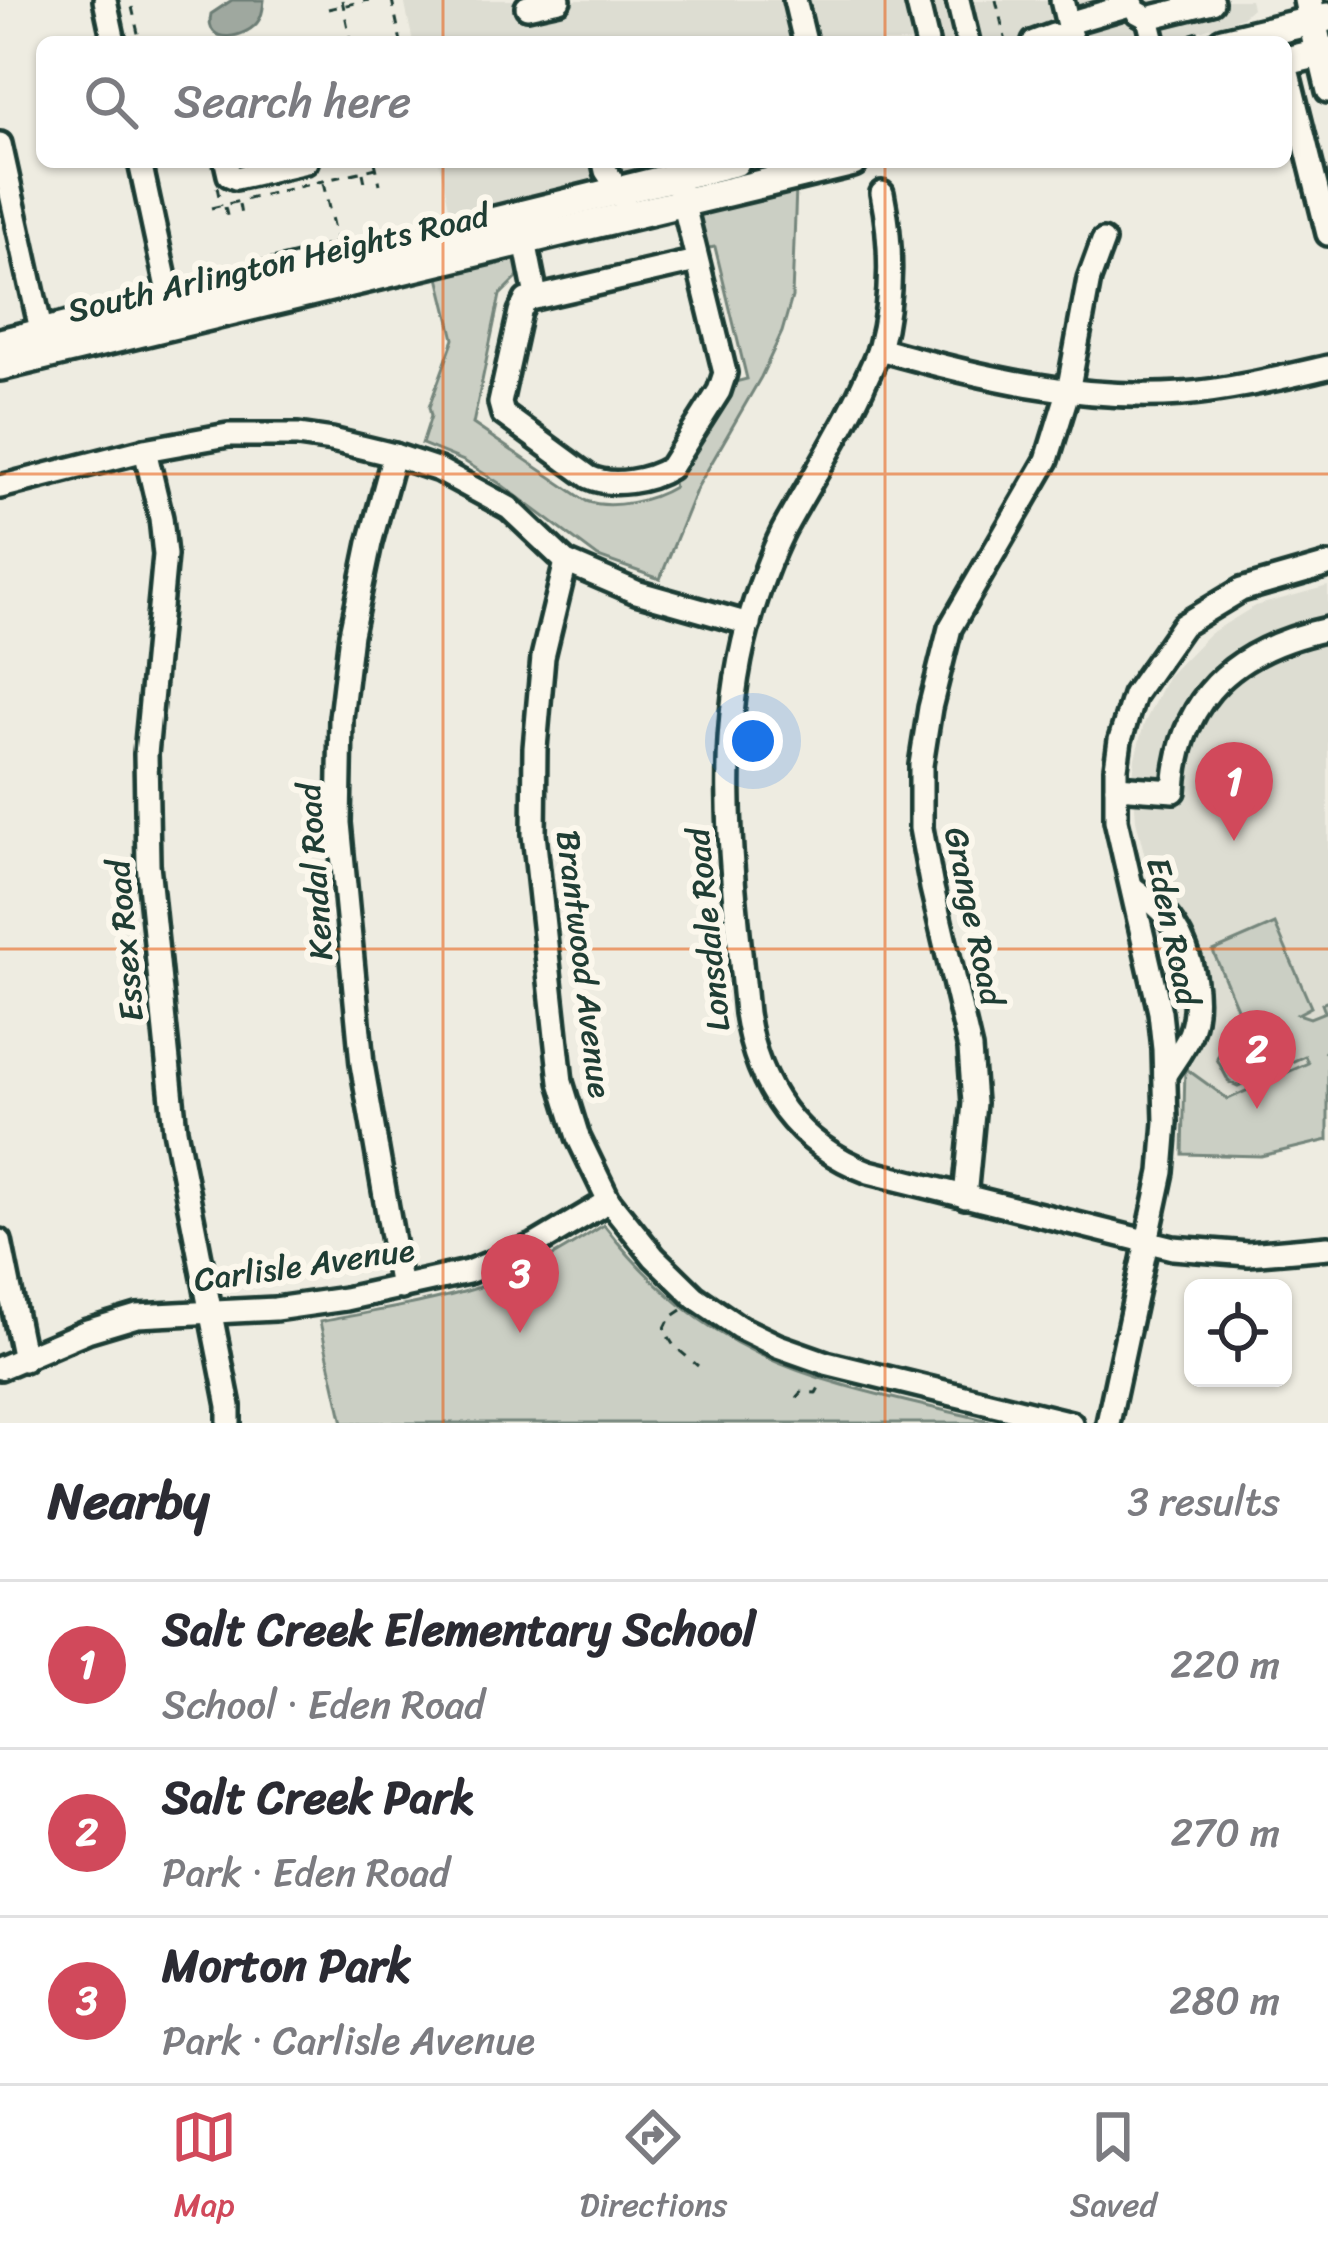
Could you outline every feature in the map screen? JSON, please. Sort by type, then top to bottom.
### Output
[{"type":"main road","points":[[1271,0],[1279,35]]},
{"type":"main road","points":[[1222,36],[1279,35],[1316,13],[1324,52],[1292,61]]},
{"type":"main road","name":"South Arlington Heights Road","points":[[680,189],[723,168]]},
{"type":"main road","name":"South Arlington Heights Road","points":[[0,365],[44,344],[522,228],[624,189],[680,189],[811,168]]},
{"type":"main road","name":"South Arlington Heights Road","points":[[0,343],[44,344]]},
{"type":"street","points":[[105,0],[113,36]]},
{"type":"street","points":[[527,7],[560,0]]},
{"type":"street","points":[[795,0],[804,36]]},
{"type":"street","points":[[917,0],[926,36]]},
{"type":"street","points":[[955,0],[964,36]]},
{"type":"street","points":[[1062,0],[1071,34],[1138,7],[1212,1],[1222,36]]},
{"type":"street","points":[[1138,7],[1151,36]]},
{"type":"street","points":[[1324,52],[1328,91]]},
{"type":"street","points":[[1292,87],[1328,234]]},
{"type":"street","points":[[0,144],[8,222],[44,344]]},
{"type":"street","points":[[148,168],[172,313]]},
{"type":"street","points":[[227,168],[236,178],[280,168]]},
{"type":"street","points":[[680,189],[725,373],[670,468],[661,474],[601,483],[503,414],[500,404],[526,300],[696,260]]},
{"type":"street","name":"Lonsdale Road","points":[[882,193],[889,229],[889,268],[879,349],[845,426],[782,535],[748,624],[734,695],[727,773],[743,990],[754,1054],[766,1084],[796,1128],[830,1154],[868,1172],[1173,1248],[1248,1254],[1328,1247]]},
{"type":"street","points":[[522,228],[536,296]]},
{"type":"street","name":"Grange Road","points":[[965,1197],[974,1103],[970,1049],[921,828],[921,765],[950,628],[1047,460],[1068,392],[1089,279],[1103,241]]},
{"type":"street","points":[[879,349],[1011,384],[1119,395],[1244,386],[1328,367]]},
{"type":"street","points":[[0,488],[228,434],[298,435],[394,455],[439,470],[509,508],[566,562],[636,592],[748,624]]},
{"type":"street","name":"Essex Road","points":[[146,450],[165,555],[146,754],[148,864],[175,1130],[229,1423]]},
{"type":"street","name":"Kendal Road","points":[[394,455],[351,634],[341,718],[339,823],[362,1064],[401,1288]]},
{"type":"street","name":"Brantwood Avenue","points":[[566,562],[543,657],[534,834],[561,1082],[578,1137],[610,1201],[654,1257],[695,1297],[778,1346],[826,1363],[1071,1423]]},
{"type":"street","name":"Eden Road","points":[[1108,1423],[1162,1172],[1166,1122],[1160,1012],[1116,820],[1120,740],[1134,695],[1183,625],[1240,590],[1328,565]]},
{"type":"street","points":[[1116,787],[1174,791],[1182,740],[1197,708],[1217,682],[1268,646],[1328,629]]},
{"type":"street","points":[[1132,887],[1174,926],[1194,980],[1190,1035],[1165,1075]]},
{"type":"street","name":"Carlisle Avenue","points":[[0,1368],[87,1331],[137,1316],[275,1309],[468,1272],[561,1231],[610,1201]]},
{"type":"street","points":[[0,1241],[24,1360]]},
{"type":"path","points":[[328,9],[369,0]]},
{"type":"path","points":[[392,0],[400,36]]},
{"type":"path","points":[[996,0],[1005,36]]},
{"type":"path","points":[[343,3],[351,36]]},
{"type":"path","points":[[132,7],[139,36]]},
{"type":"path","points":[[212,208],[370,168]]},
{"type":"path","points":[[377,168],[380,184]]},
{"type":"path","points":[[362,172],[366,187]]},
{"type":"path","points":[[323,181],[339,248]]},
{"type":"path","points":[[238,202],[242,221]]},
{"type":"path","points":[[225,205],[229,224]]},
{"type":"path","points":[[683,1309],[670,1318],[664,1330],[674,1346],[698,1366]]},
{"type":"path","points":[[796,1398],[799,1393],[819,1391],[822,1380]]},
{"type":"shaded area","points":[[232,0],[264,0],[261,15],[246,31],[220,36],[210,25],[211,14]]},
{"type":"shaded area","points":[[404,0],[1250,0],[1252,8],[1242,17],[1184,36],[412,36]]},
{"type":"shaded area","points":[[440,168],[651,168],[451,215]]},
{"type":"shaded area","points":[[796,187],[792,297],[782,332],[697,488],[660,579],[598,557],[499,483],[464,461],[422,444],[431,416],[429,407],[454,339],[438,273],[518,257],[517,278],[500,295],[473,424],[586,501],[631,503],[674,487],[672,478],[735,382],[747,379],[715,247],[703,249],[696,211]]},
{"type":"shaded area","points":[[1328,586],[1328,1054],[1228,1100],[1185,1068],[1175,980],[1136,820],[1135,758],[1144,724],[1167,677],[1209,634],[1255,606]]},
{"type":"shaded area","points":[[1275,924],[1311,1007],[1298,1014],[1310,1018],[1325,1012],[1322,1004],[1328,1001],[1328,1140],[1261,1156],[1183,1154],[1185,1068],[1228,1099],[1308,1063],[1305,1056],[1238,1086],[1229,1082],[1217,1059],[1222,1048],[1279,1022],[1248,1034],[1213,951]]},
{"type":"shaded area","points":[[604,1225],[646,1274],[689,1312],[734,1341],[829,1381],[997,1423],[343,1423],[320,1322],[495,1282],[538,1264]]},
{"type":"place","name":"Salt Creek Elementary School","points":[[1234,841]]},
{"type":"place","name":"Salt Creek Park","points":[[1257,1109]]},
{"type":"place","name":"Morton Park","points":[[520,1333]]}]
